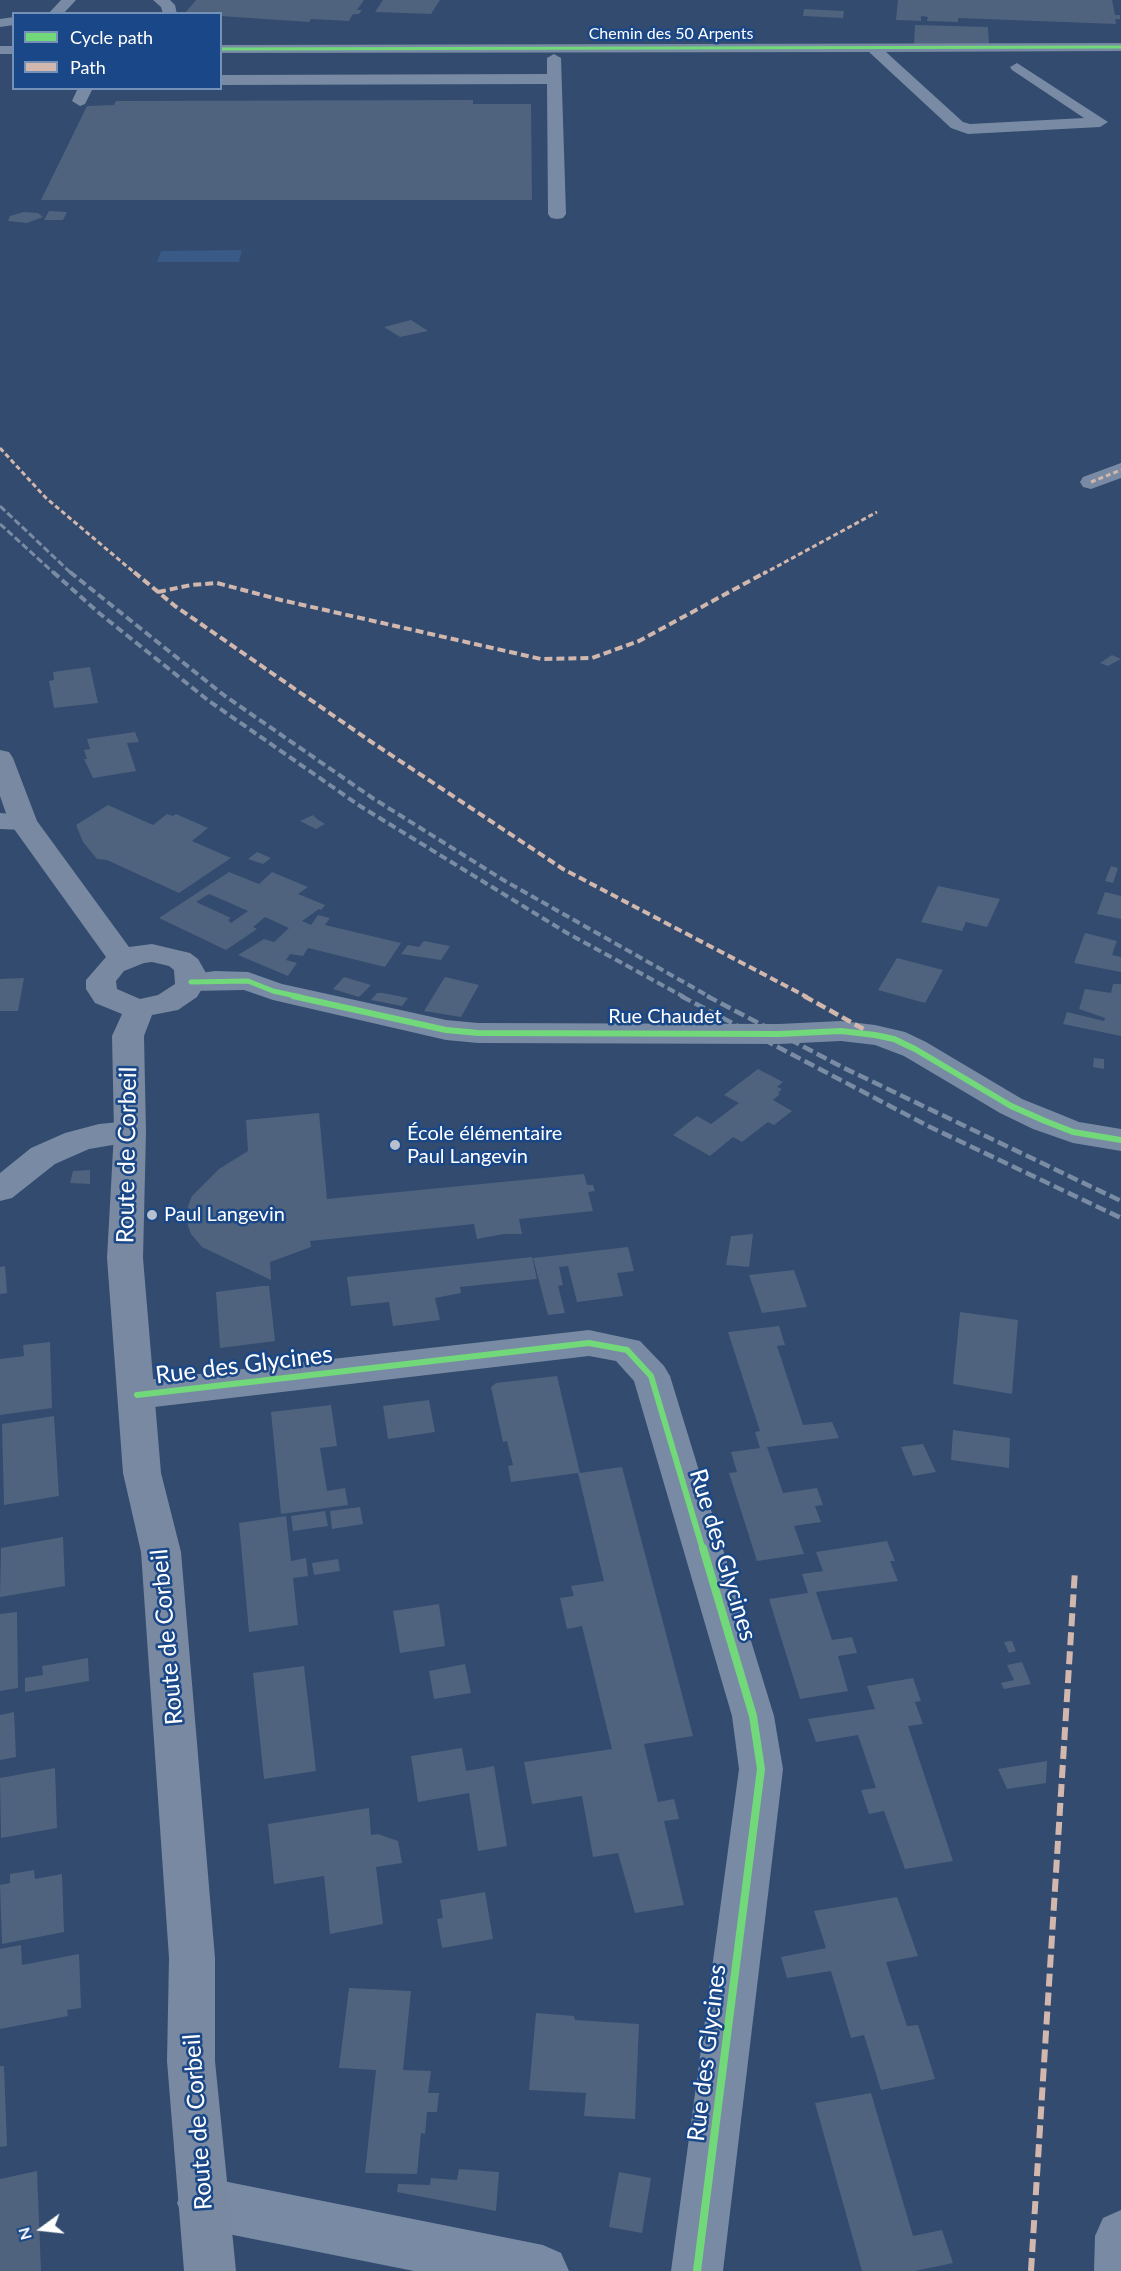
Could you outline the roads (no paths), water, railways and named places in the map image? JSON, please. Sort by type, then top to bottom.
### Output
[{"type":"main road","points":[[0,758],[12,821],[123,959]]},
{"type":"main road","points":[[152,953],[179,958],[187,965],[191,973],[191,982],[178,997],[154,1006],[140,1008],[114,1002],[101,989],[101,981],[105,972],[123,959],[152,953]]},
{"type":"main road","name":"Route de Corbeil","points":[[140,1008],[128,1036],[130,1132],[125,1258],[142,1473],[161,1552],[192,1958],[191,2061],[210,2271]]},
{"type":"street","points":[[57,12],[69,0]]},
{"type":"street","points":[[160,0],[168,4],[170,12]]},
{"type":"street","points":[[554,47],[557,214]]},
{"type":"street","points":[[872,47],[957,125],[968,129],[1100,122],[1017,67]]},
{"type":"street","name":"Chemin des 50 Arpents","points":[[222,49],[1121,47]]},
{"type":"street","points":[[222,81],[554,79]]},
{"type":"street","points":[[1091,482],[1121,470]]},
{"type":"street","name":"Rue Chaudet","points":[[191,982],[248,981],[273,991],[434,1028],[478,1033],[779,1034],[841,1031],[875,1035],[894,1039],[915,1049],[1011,1106],[1045,1121],[1073,1132],[1121,1140]]},
{"type":"street","points":[[0,1190],[43,1156],[77,1141],[99,1135],[130,1132]]},
{"type":"street","name":"Rue des Glycines","points":[[137,1395],[589,1343],[627,1350],[651,1376],[753,1716],[761,1769],[698,2271]]},
{"type":"street","points":[[203,2203],[543,2271]]},
{"type":"street","points":[[1120,2271],[1121,2236]]},
{"type":"water","points":[[242,250],[239,262],[157,262],[161,251]]},
{"type":"railway","points":[[0,506],[72,574]]},
{"type":"railway","points":[[0,524],[55,574]]},
{"type":"railway","points":[[53,572],[99,613],[209,701],[360,806],[567,933],[684,997]]},
{"type":"railway","points":[[70,572],[225,696],[374,799],[505,881],[710,997]]},
{"type":"railway","points":[[681,996],[928,1126],[1121,1218]]},
{"type":"railway","points":[[707,996],[844,1068],[1121,1201]]},
{"type":"place","name":"École élémentaire Paul Langevin","points":[[395,1145]]},
{"type":"place","name":"Paul Langevin","points":[[152,1215]]}]
